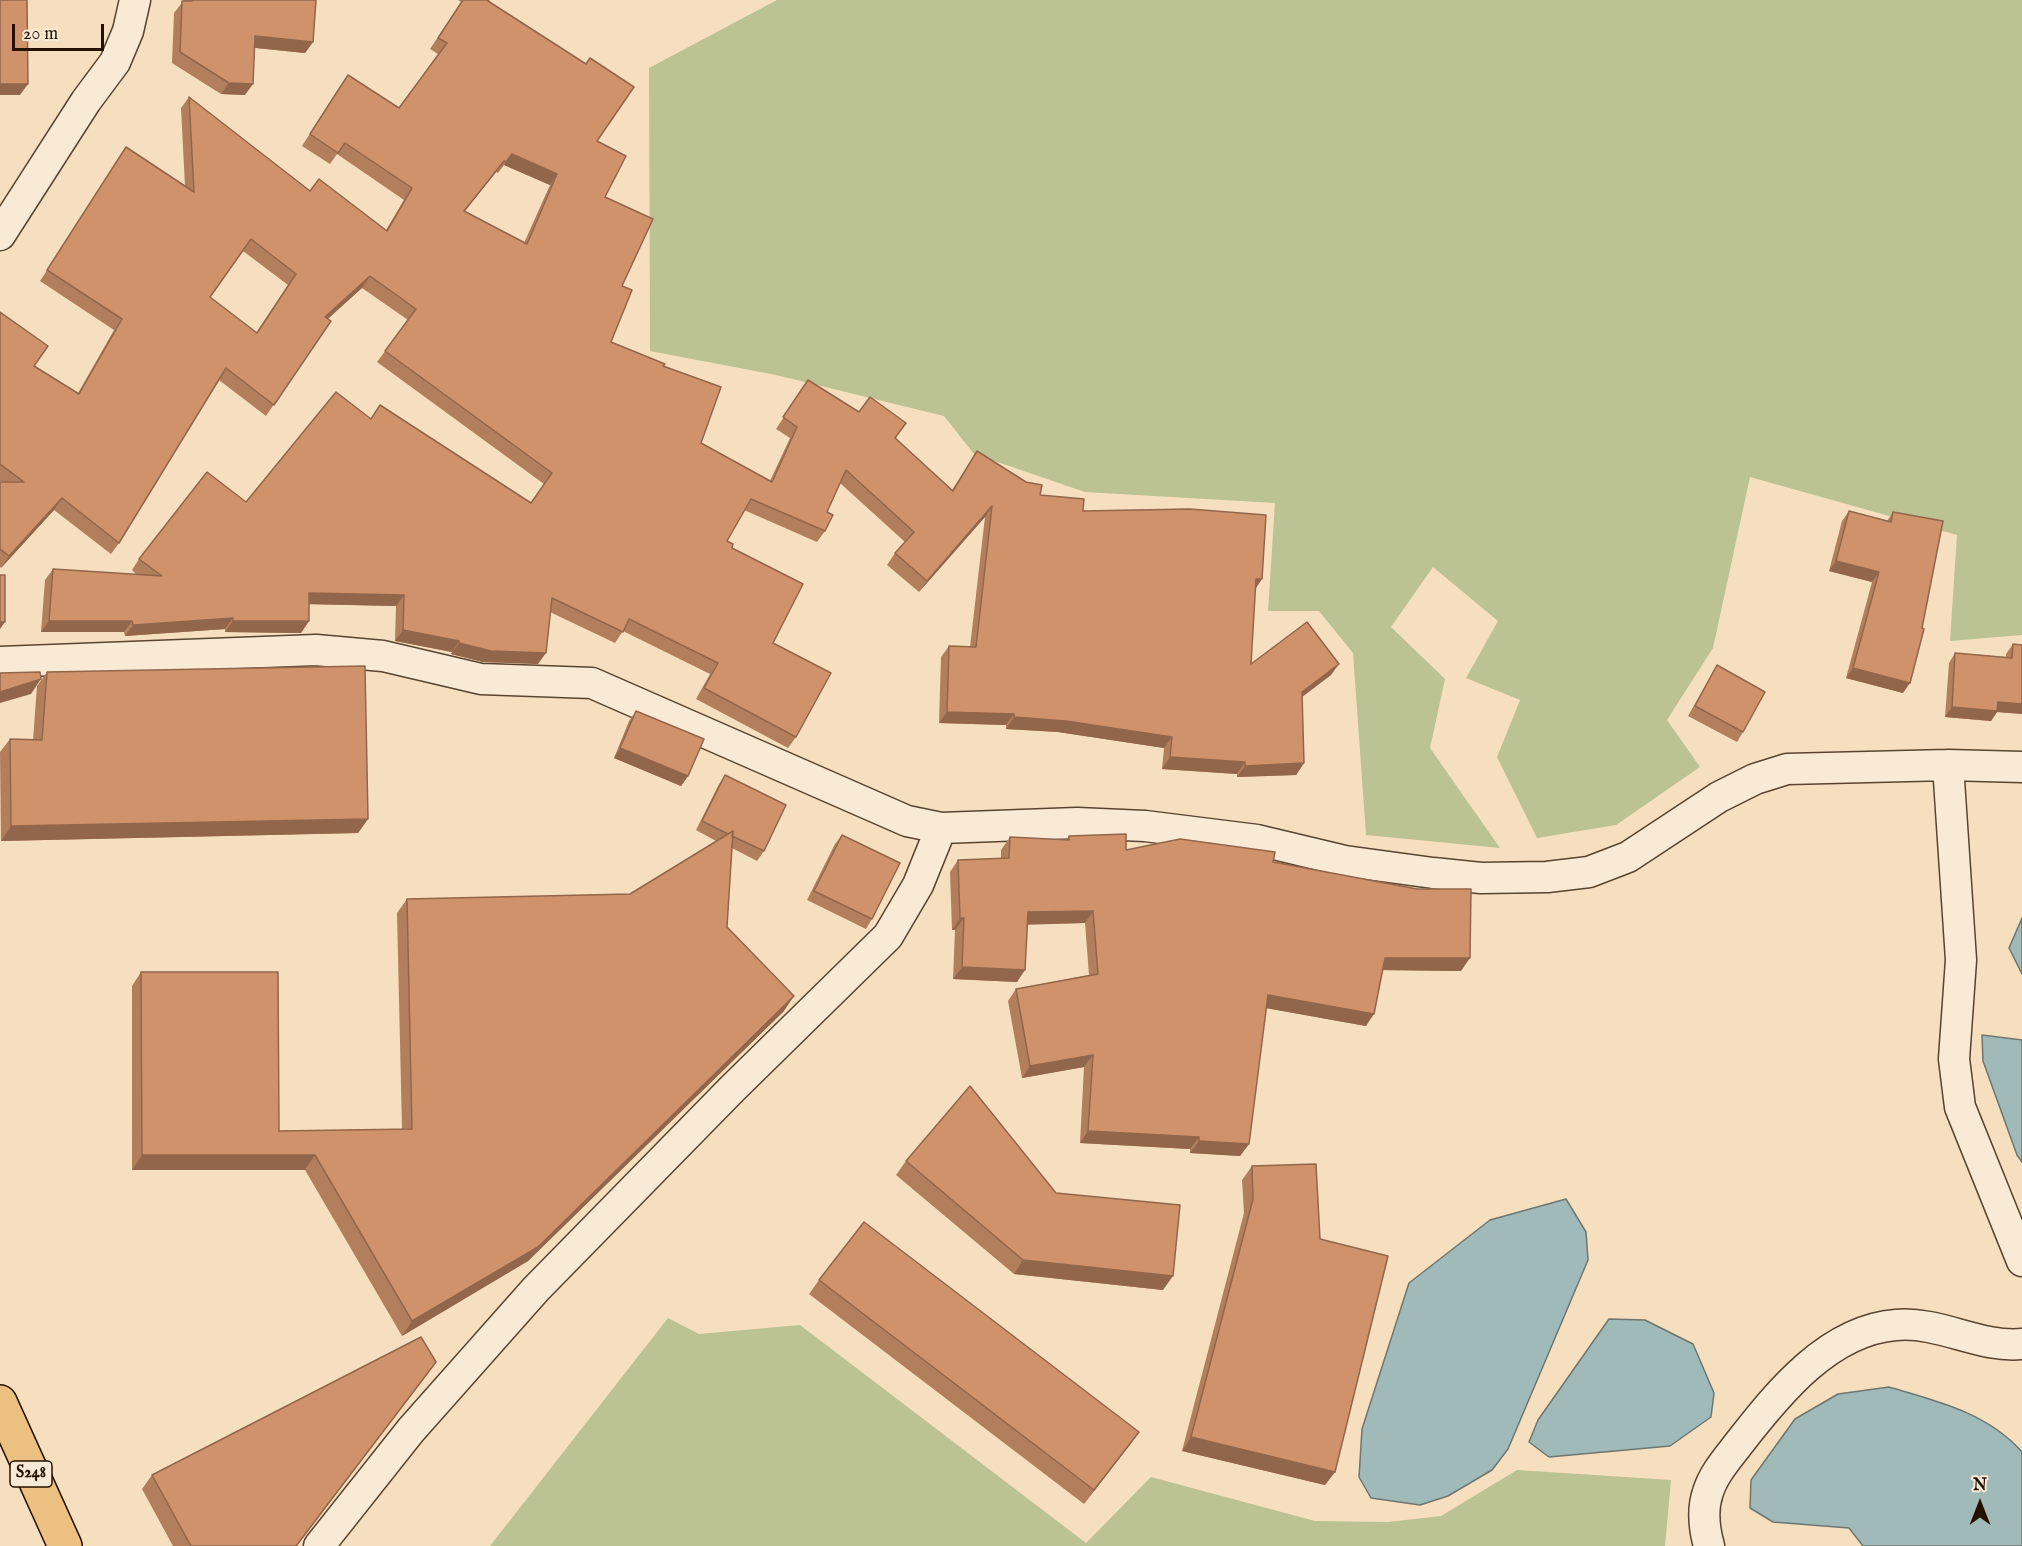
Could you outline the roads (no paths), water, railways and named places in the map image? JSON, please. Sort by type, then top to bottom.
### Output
[{"type":"main road","name":"S248","points":[[0,1402],[64,1546]]},
{"type":"street","points":[[0,235],[86,101],[115,62],[128,31],[135,0]]},
{"type":"street","points":[[0,662],[316,650],[352,651],[481,679],[592,683],[611,689],[907,821],[941,828],[1077,823],[1145,826],[1257,840],[1345,861],[1481,878],[1548,878],[1589,872],[1628,857],[1719,797],[1755,779],[1787,769],[1948,765],[2022,767]]},
{"type":"street","points":[[1948,765],[1961,960],[1954,1059],[1960,1107],[2022,1262]]},
{"type":"street","points":[[319,1546],[411,1430],[536,1289],[732,1089],[888,936],[918,885],[941,828]]},
{"type":"street","points":[[1709,1546],[1704,1510],[1708,1491],[1716,1473],[1763,1411],[1810,1365],[1828,1351],[1872,1328],[1897,1324],[1933,1327],[1991,1343],[2022,1344]]},
{"type":"water","points":[[2022,918],[2022,974],[2009,948]]},
{"type":"water","points":[[1982,1035],[2022,1040],[2022,1162],[2017,1155],[1983,1061]]},
{"type":"water","points":[[1566,1199],[1586,1232],[1588,1260],[1508,1449],[1492,1470],[1448,1496],[1420,1505],[1371,1498],[1359,1477],[1362,1429],[1409,1283],[1490,1220]]},
{"type":"water","points":[[1609,1319],[1645,1320],[1693,1344],[1714,1393],[1711,1417],[1670,1446],[1549,1457],[1529,1442],[1538,1420]]},
{"type":"water","points":[[1889,1387],[1943,1403],[1978,1418],[1994,1427],[2022,1452],[2022,1546],[1863,1546],[1849,1528],[1773,1522],[1750,1508],[1751,1480],[1795,1419],[1838,1394]]}]
